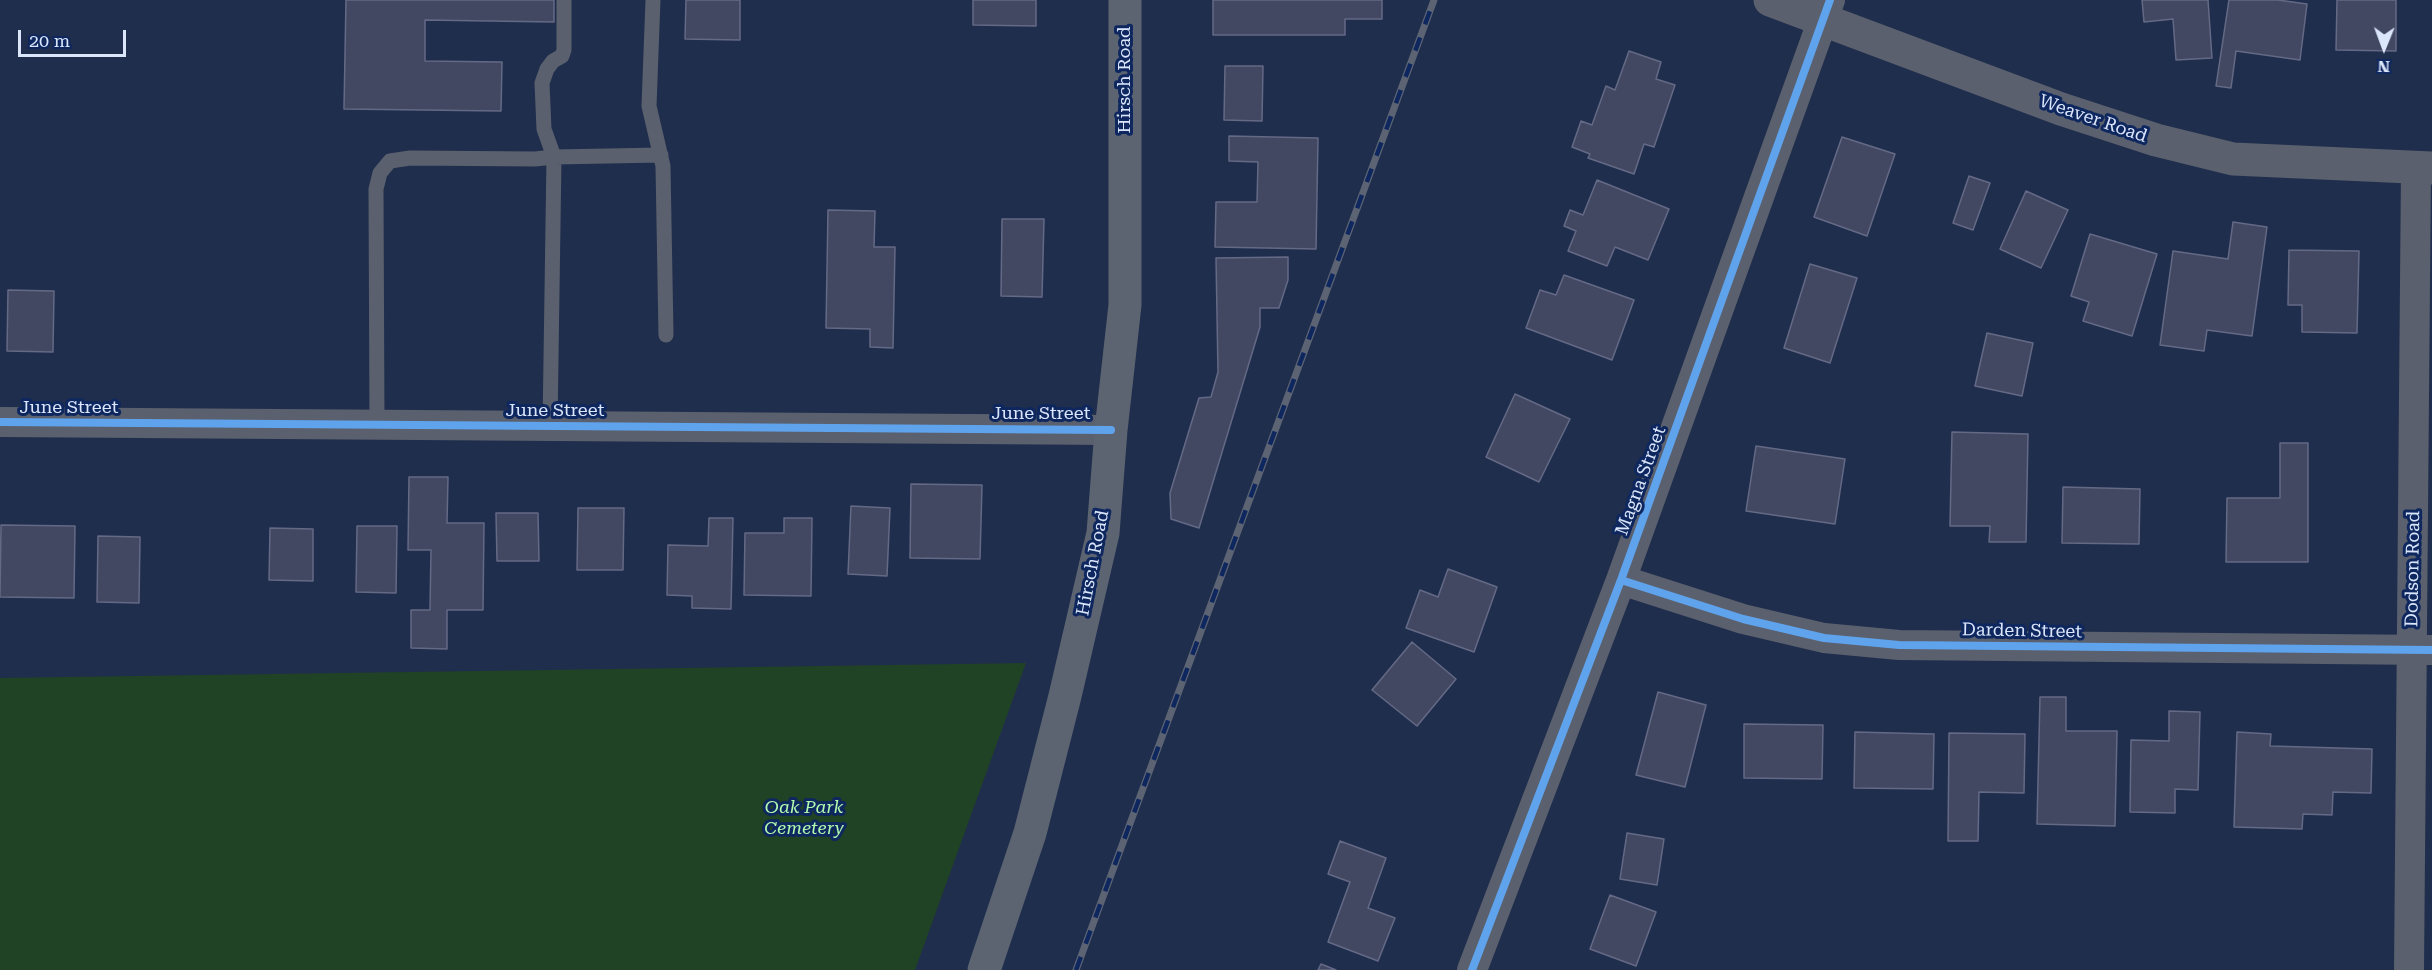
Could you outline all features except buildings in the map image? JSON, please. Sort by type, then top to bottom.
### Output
[{"type":"main road","name":"Hirsch Road","points":[[984,970],[1030,832],[1103,533],[1111,430],[1125,305],[1125,0]]},
{"type":"street","name":"Weaver Road","points":[[1770,0],[1827,10],[2061,109],[2156,140],[2233,159],[2424,168]]},
{"type":"street","name":"Magna Street","points":[[1472,970],[1621,579],[1827,10]]},
{"type":"street","name":"Dodson Road","points":[[2409,970],[2422,650],[2424,168]]},
{"type":"street","name":"June Street","points":[[0,422],[1111,430]]},
{"type":"street","name":"Darden Street","points":[[1621,579],[1743,619],[1835,639],[1899,645],[2422,650]]},
{"type":"lane","points":[[549,426],[554,157],[544,129],[543,83],[547,69],[553,61],[562,56],[564,50],[564,0]]},
{"type":"lane","points":[[652,0],[649,106],[663,166],[666,335]]},
{"type":"lane","points":[[377,425],[376,189],[380,173],[390,161],[410,158],[535,159],[661,155]]},
{"type":"green space","name":"Oak Park Cemetery","points":[[1026,663],[915,970],[0,970],[0,678]]},
{"type":"railway","points":[[1076,970],[1434,0]]},
{"type":"cycle path","points":[[1472,970],[1621,580],[1830,0]]},
{"type":"cycle path","points":[[0,422],[1111,430]]},
{"type":"cycle path","points":[[1621,580],[1743,619],[1824,638],[1899,645],[2432,650]]}]
